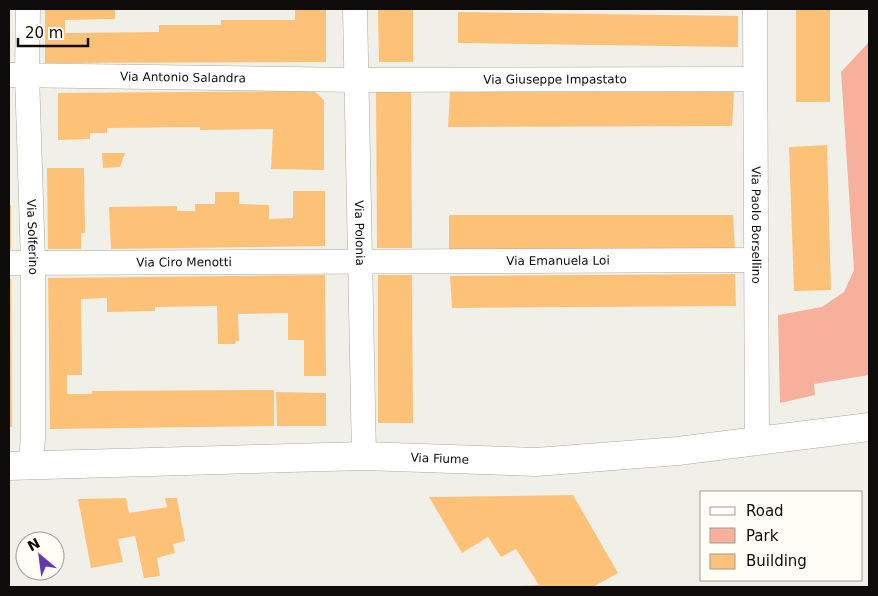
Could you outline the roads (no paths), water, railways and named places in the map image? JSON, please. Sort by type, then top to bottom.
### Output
[{"type":"main road","name":"Via Fiume","points":[[19,465],[364,456],[536,462],[678,451],[869,428]]},
{"type":"street","name":"Via Solferino","points":[[19,465],[33,439],[33,262],[18,75],[28,9]]},
{"type":"street","name":"Via Polonia","points":[[355,9],[364,456]]},
{"type":"street","name":"Via Paolo Borsellino","points":[[755,9],[757,442]]},
{"type":"street","name":"Via Antonio Salandra","points":[[18,75],[356,80]]},
{"type":"street","name":"Via Giuseppe Impastato","points":[[356,80],[755,79]]},
{"type":"street","name":"Via Emanuela Loi","points":[[360,263],[756,260]]},
{"type":"street","name":"Via Ciro Menotti","points":[[9,263],[360,263]]}]
